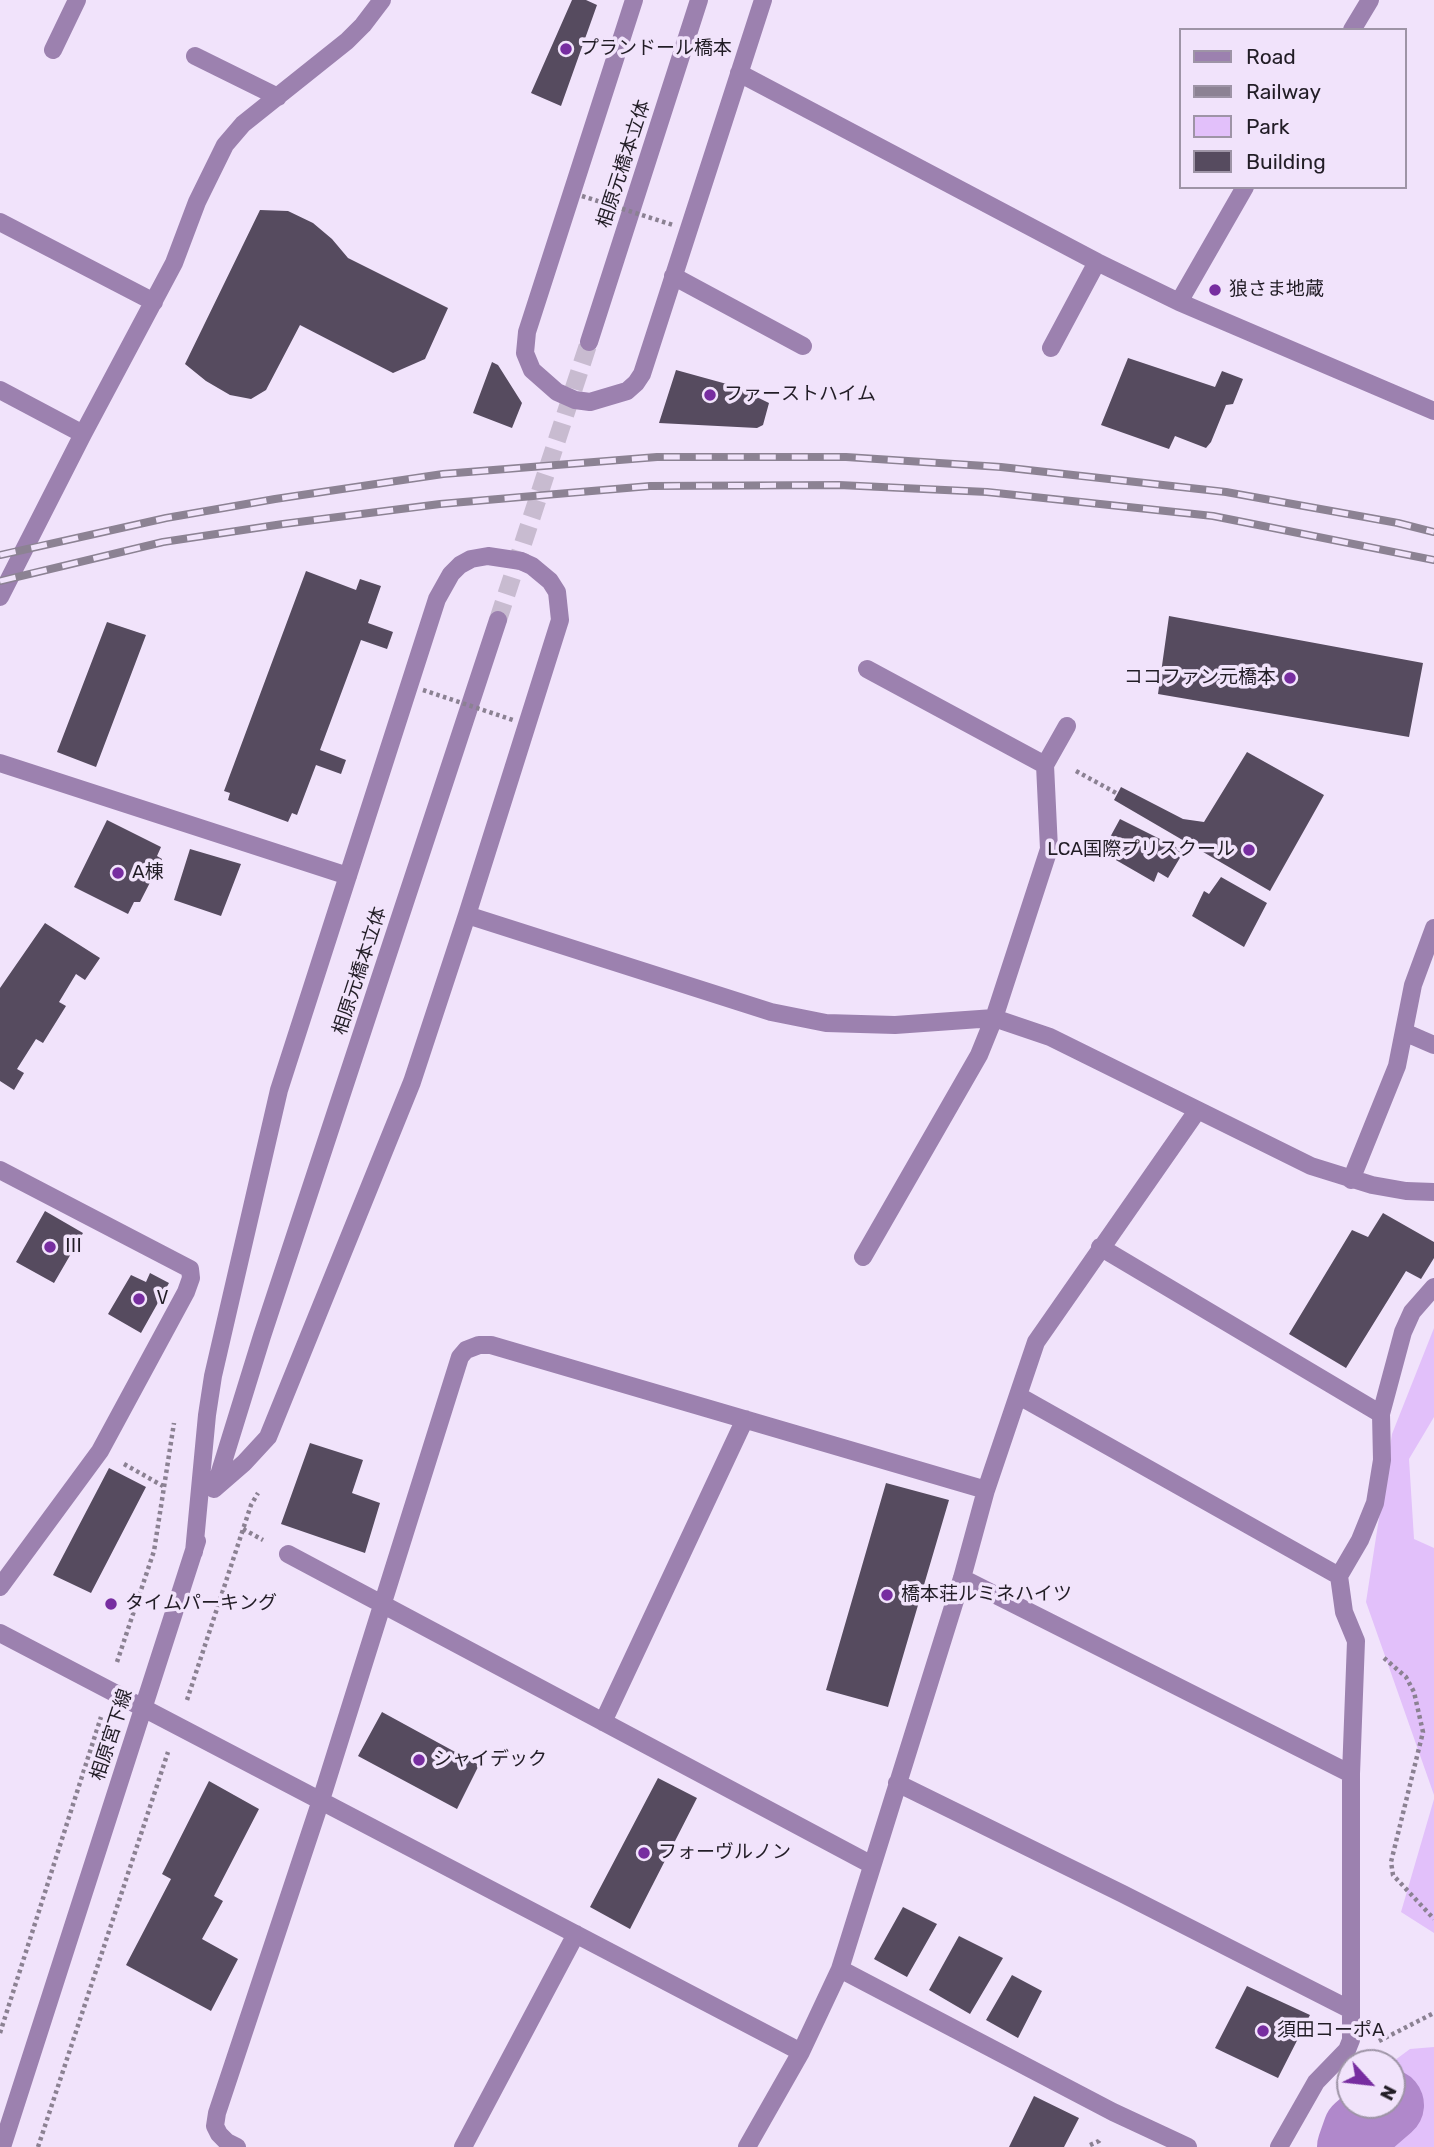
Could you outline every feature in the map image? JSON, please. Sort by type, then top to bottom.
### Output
[{"type":"street","points":[[53,50],[77,0]]},
{"type":"street","points":[[0,597],[174,263],[206,180],[225,145],[243,124],[347,41],[383,0]]},
{"type":"street","points":[[634,0],[527,332],[525,353],[532,370],[557,392],[575,400],[590,402],[627,391],[642,374],[763,0]]},
{"type":"street","name":"相原元橋本立体","points":[[589,342],[699,0]]},
{"type":"street","points":[[1353,28],[1370,0]]},
{"type":"street","points":[[195,56],[278,97]]},
{"type":"street","points":[[739,73],[1097,262],[1179,302],[1434,411]]},
{"type":"street","points":[[1179,302],[1244,189]]},
{"type":"street","points":[[0,222],[154,302]]},
{"type":"street","points":[[1051,348],[1097,262]]},
{"type":"street","points":[[673,276],[803,346]]},
{"type":"street","points":[[0,390],[83,434]]},
{"type":"street","points":[[194,1552],[213,1376],[276,1103],[443,586],[460,565],[471,559],[488,556],[520,561],[532,566],[550,580],[557,592],[560,620],[412,1082],[268,1437],[214,1489]]},
{"type":"street","name":"相原元橋本立体","points":[[262,1336],[498,620]]},
{"type":"street","points":[[867,669],[1048,761]]},
{"type":"street","points":[[863,1256],[979,1055],[994,1018],[1049,849],[1048,761],[1067,726]]},
{"type":"street","points":[[0,763],[348,876]]},
{"type":"street","points":[[467,915],[771,1012],[826,1023],[895,1025],[994,1018],[1050,1037],[1311,1166],[1351,1180],[1406,1191],[1434,1192]]},
{"type":"street","points":[[1351,1180],[1398,1066],[1413,985],[1434,928]]},
{"type":"street","points":[[1404,1032],[1434,1045]]},
{"type":"street","points":[[747,2147],[801,2052],[840,1969],[962,1578],[986,1490],[1036,1342],[1197,1111]]},
{"type":"street","points":[[0,1170],[190,1269],[191,1278],[100,1451],[0,1587]]},
{"type":"street","points":[[1100,1247],[1381,1414]]},
{"type":"street","points":[[1347,2049],[1351,2040],[1351,1774],[1356,1641],[1344,1612],[1339,1576],[1360,1540],[1375,1503],[1382,1460],[1381,1414],[1407,1322],[1434,1287]]},
{"type":"street","name":"相原宮下線","points":[[2,2147],[262,1336]]},
{"type":"street","points":[[237,2147],[219,2134],[215,2126],[216,2113],[321,1800],[460,1357],[466,1350],[479,1345],[491,1345],[986,1490]]},
{"type":"street","points":[[1019,1396],[1339,1576]]},
{"type":"street","points":[[603,1723],[745,1419]]},
{"type":"street","points":[[288,1554],[872,1865]]},
{"type":"street","points":[[962,1578],[1351,1774]]},
{"type":"street","points":[[0,1633],[801,2052]]},
{"type":"street","points":[[897,1783],[1351,2010]]},
{"type":"street","points":[[463,2147],[576,1934]]},
{"type":"street","points":[[840,1969],[1122,2116],[1188,2147]]},
{"type":"street","points":[[1279,2147],[1316,2082],[1336,2061]]},
{"type":"path","points":[[582,196],[673,225]]},
{"type":"path","points":[[423,690],[513,720]]},
{"type":"path","points":[[1048,761],[1118,794]]},
{"type":"path","points":[[100,1451],[163,1486]]},
{"type":"path","points":[[1356,1641],[1392,1663],[1406,1676],[1420,1714],[1423,1732],[1391,1862],[1393,1875],[1434,1919]]},
{"type":"path","points":[[0,2033],[104,1709]]},
{"type":"path","points":[[38,2147],[170,1746]]},
{"type":"path","points":[[1350,2049],[1384,2039],[1434,2013]]},
{"type":"green space","points":[[1434,1328],[1434,1417],[1409,1459],[1414,1539],[1434,1548],[1434,1795],[1366,1602],[1392,1434]]},
{"type":"green space","points":[[1434,1799],[1434,1933],[1401,1912]]},
{"type":"green space","points":[[1434,2047],[1434,2147],[1317,2147],[1336,2109],[1336,2119],[1406,2119],[1406,2052],[1410,2049]]},
{"type":"building","name":"プランドール橋本","points":[[572,0],[586,0],[597,5],[561,106],[531,93]]},
{"type":"building","points":[[260,210],[288,211],[313,223],[332,239],[348,258],[448,308],[425,359],[393,373],[300,325],[266,390],[251,399],[230,395],[185,364]]},
{"type":"building","points":[[1128,358],[1215,387],[1222,371],[1243,379],[1233,404],[1226,405],[1206,448],[1175,436],[1169,449],[1101,425]]},
{"type":"building","points":[[492,362],[498,365],[522,403],[512,428],[473,413]]},
{"type":"building","name":"ファーストハイム","points":[[676,370],[734,386],[769,403],[763,425],[757,428],[659,423]]},
{"type":"building","points":[[306,571],[356,590],[360,579],[381,586],[368,623],[393,632],[387,649],[361,640],[320,750],[346,760],[341,774],[316,765],[297,815],[292,813],[288,822],[228,800],[230,793],[224,791]]},
{"type":"building","name":"ココファン元橋本","points":[[1169,616],[1423,663],[1409,737],[1158,694]]},
{"type":"building","points":[[107,622],[146,635],[96,767],[57,752]]},
{"type":"building","points":[[1247,752],[1324,795],[1270,891],[1114,800],[1121,787],[1183,819],[1204,822]]},
{"type":"building","points":[[1120,819],[1184,851],[1168,878],[1158,872],[1154,882],[1102,852]]},
{"type":"building","name":"A棟","points":[[107,820],[161,847],[157,856],[162,859],[140,902],[134,902],[128,914],[74,887]]},
{"type":"building","points":[[190,849],[241,864],[221,916],[174,900]]},
{"type":"building","points":[[1221,877],[1267,903],[1244,947],[1192,916],[1204,891],[1209,894]]},
{"type":"building","points":[[45,923],[100,958],[85,980],[76,974],[59,1002],[66,1006],[43,1043],[36,1039],[17,1069],[24,1073],[14,1090],[0,1081],[0,988]]},
{"type":"building","name":"Ⅲ","points":[[45,1211],[83,1233],[54,1283],[16,1262]]},
{"type":"building","points":[[1383,1213],[1434,1242],[1434,1258],[1421,1279],[1406,1271],[1346,1368],[1289,1334],[1352,1230],[1368,1237]]},
{"type":"building","name":"Ⅴ","points":[[150,1273],[169,1283],[141,1333],[108,1314],[131,1275],[146,1282]]},
{"type":"building","points":[[310,1443],[363,1460],[352,1493],[380,1503],[365,1553],[281,1524]]},
{"type":"building","points":[[109,1468],[146,1487],[91,1593],[53,1575]]},
{"type":"building","name":"橋本荘ルミネハイツ","points":[[886,1483],[949,1500],[888,1707],[826,1690]]},
{"type":"building","name":"シャイデック","points":[[382,1712],[479,1765],[457,1809],[358,1756]]},
{"type":"building","name":"フォーヴルノン","points":[[658,1778],[697,1798],[630,1929],[590,1907]]},
{"type":"building","points":[[209,1781],[259,1809],[214,1896],[223,1901],[202,1939],[238,1959],[211,2011],[126,1965],[171,1879],[162,1874]]},
{"type":"building","points":[[903,1907],[937,1924],[907,1977],[874,1959]]},
{"type":"building","points":[[959,1936],[1003,1958],[970,2014],[929,1990]]},
{"type":"building","points":[[1012,1975],[1042,1991],[1018,2038],[986,2020]]},
{"type":"building","name":"須田コーポA","points":[[1247,1986],[1310,2015],[1278,2078],[1215,2048]]},
{"type":"building","points":[[1034,2096],[1079,2118],[1064,2147],[1009,2147]]},
{"type":"waterway","points":[[1353,2147],[1359,2130],[1372,2119]]},
{"type":"tunnel","points":[[498,620],[589,342]]},
{"type":"railway","points":[[0,555],[166,518],[275,499],[443,474],[657,457],[846,457],[1001,467],[1226,492],[1434,532]]},
{"type":"railway","points":[[0,581],[163,542],[283,524],[440,504],[650,486],[839,485],[987,492],[1213,516],[1434,560]]},
{"type":"place","name":"プランドール橋本","points":[[566,49]]},
{"type":"place","name":"狼さま地蔵","points":[[1215,290]]},
{"type":"place","name":"ファーストハイム","points":[[710,395]]},
{"type":"place","name":"ココファン元橋本","points":[[1290,678]]},
{"type":"place","name":"LCA国際プリスクール","points":[[1249,850]]},
{"type":"place","name":"A棟","points":[[118,873]]},
{"type":"place","name":"Ⅲ","points":[[50,1247]]},
{"type":"place","name":"Ⅴ","points":[[139,1299]]},
{"type":"place","name":"橋本荘ルミネハイツ","points":[[887,1595]]},
{"type":"place","name":"タイムパーキング","points":[[111,1604]]},
{"type":"place","name":"シャイデック","points":[[419,1760]]},
{"type":"place","name":"フォーヴルノン","points":[[644,1853]]},
{"type":"place","name":"須田コーポA","points":[[1263,2031]]}]
